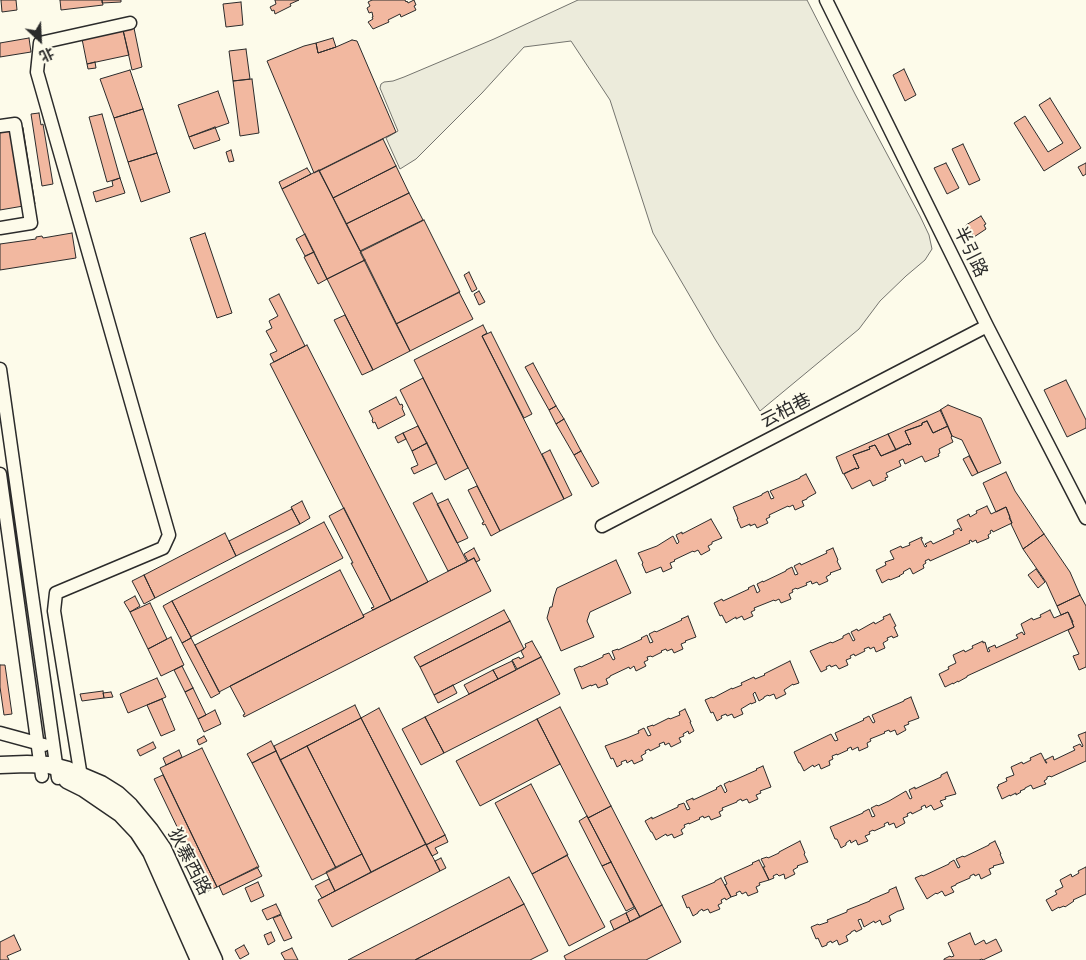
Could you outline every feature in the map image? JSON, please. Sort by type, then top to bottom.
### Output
[{"type":"main road","name":"狄寨西路","points":[[0,766],[26,764],[49,771]]},
{"type":"main road","name":"狄寨西路","points":[[0,775],[68,770],[121,814],[138,832],[151,852],[199,960]]},
{"type":"main road","name":"狄寨西路","points":[[82,782],[101,784],[117,794],[150,830],[166,856],[214,960]]},
{"type":"street","name":"半引路","points":[[826,0],[987,326],[1086,518]]},
{"type":"street","points":[[82,782],[54,611],[56,593],[163,548],[169,535],[37,72],[40,43],[130,23]]},
{"type":"street","points":[[0,126],[15,124],[31,223],[0,228]]},
{"type":"street","name":"云柏巷","points":[[602,526],[987,326]]},
{"type":"street","points":[[0,368],[54,748],[49,771]]},
{"type":"street","points":[[0,474],[38,743],[49,771]]},
{"type":"street","points":[[0,733],[54,748]]},
{"type":"shaded area","points":[[578,0],[807,0],[929,235],[932,249],[925,260],[880,301],[859,329],[760,411],[653,233],[610,100],[571,41],[524,47],[482,93],[416,159],[400,169],[386,138],[398,131],[380,88],[381,84],[404,77],[494,39]]},
{"type":"building","points":[[1,0],[16,0],[17,10],[2,12]]},
{"type":"building","points":[[60,0],[102,0],[103,5],[61,10]]},
{"type":"building","points":[[102,0],[121,0],[121,2],[102,3]]},
{"type":"building","points":[[275,0],[299,0],[275,14],[274,10],[272,11],[270,7],[276,4]]},
{"type":"building","points":[[372,0],[405,0],[408,3],[414,0],[416,10],[401,17],[400,14],[388,20],[389,22],[373,29],[368,22],[373,19],[372,12],[369,13],[367,8],[370,6],[368,2]]},
{"type":"building","points":[[241,2],[243,25],[226,27],[223,4]]},
{"type":"building","points":[[134,28],[142,67],[132,70],[123,30]]},
{"type":"building","points":[[123,30],[129,55],[87,64],[82,39]]},
{"type":"building","points":[[29,38],[31,52],[0,57],[0,43]]},
{"type":"building","points":[[333,38],[336,47],[318,53],[316,43]]},
{"type":"building","points":[[352,40],[357,41],[396,132],[314,173],[267,61],[316,43],[318,53]]},
{"type":"building","points":[[246,49],[250,79],[233,81],[229,51]]},
{"type":"building","points":[[95,62],[96,68],[88,69],[87,64]]},
{"type":"building","points":[[904,69],[916,95],[905,101],[893,75]]},
{"type":"building","points":[[130,70],[143,109],[114,118],[100,79]]},
{"type":"building","points":[[252,79],[259,133],[240,136],[233,81]]},
{"type":"building","points":[[218,91],[229,123],[189,137],[178,105]]},
{"type":"building","points":[[1050,98],[1081,148],[1044,171],[1014,123],[1025,116],[1048,152],[1063,143],[1039,105]]},
{"type":"building","points":[[143,109],[157,153],[128,162],[114,118]]},
{"type":"building","points":[[39,113],[41,125],[43,124],[53,184],[42,186],[31,114]]},
{"type":"building","points":[[102,114],[120,178],[107,182],[89,117]]},
{"type":"building","points":[[215,127],[220,140],[194,149],[189,137]]},
{"type":"building","points":[[23,128],[35,204],[0,210],[0,132]]},
{"type":"building","points":[[383,139],[396,166],[333,198],[319,171]]},
{"type":"building","points":[[963,144],[980,180],[969,185],[952,149]]},
{"type":"building","points":[[231,150],[234,161],[229,162],[226,152]]},
{"type":"building","points":[[157,153],[170,192],[141,202],[128,162]]},
{"type":"building","points":[[946,163],[959,188],[947,194],[934,168]]},
{"type":"building","points":[[1086,163],[1086,174],[1083,176],[1078,167]]},
{"type":"building","points":[[396,166],[409,193],[346,224],[333,198]]},
{"type":"building","points":[[307,168],[311,174],[282,189],[279,182]]},
{"type":"building","points":[[319,170],[365,260],[327,279],[282,189]]},
{"type":"building","points":[[120,178],[125,193],[96,202],[93,192],[113,186],[112,181]]},
{"type":"building","points":[[409,193],[423,220],[360,251],[346,224]]},
{"type":"building","points":[[981,216],[986,224],[984,225],[986,229],[974,237],[966,225]]},
{"type":"building","points":[[424,220],[460,292],[396,324],[360,252]]},
{"type":"building","points":[[72,233],[76,258],[0,270],[0,244],[36,239],[36,237],[42,236],[43,238]]},
{"type":"building","points":[[205,233],[232,313],[217,318],[190,238]]},
{"type":"building","points":[[305,234],[314,252],[305,256],[296,239]]},
{"type":"building","points":[[314,252],[327,279],[318,284],[304,257]]},
{"type":"building","points":[[365,260],[410,351],[373,370],[327,279]]},
{"type":"building","points":[[469,272],[477,289],[472,292],[464,275]]},
{"type":"building","points":[[479,291],[485,302],[479,305],[474,294]]},
{"type":"building","points":[[459,292],[473,319],[410,351],[396,324]]},
{"type":"building","points":[[279,294],[305,346],[274,362],[270,354],[277,351],[266,331],[272,328],[269,321],[278,316],[269,299]]},
{"type":"building","points":[[345,315],[373,370],[362,375],[334,320]]},
{"type":"building","points":[[483,325],[487,333],[482,336],[564,499],[500,531],[414,360]]},
{"type":"building","points":[[491,332],[532,414],[524,418],[482,336]]},
{"type":"building","points":[[307,345],[428,582],[391,601],[270,364]]},
{"type":"building","points":[[533,363],[556,406],[549,410],[525,367]]},
{"type":"building","points":[[423,378],[468,468],[445,480],[400,390]]},
{"type":"building","points":[[1066,380],[1086,420],[1086,428],[1067,437],[1044,390]]},
{"type":"building","points":[[396,397],[400,405],[402,404],[405,415],[378,429],[375,422],[373,423],[369,411]]},
{"type":"building","points":[[948,405],[981,418],[1001,463],[978,473],[962,440],[952,436],[940,410]]},
{"type":"building","points":[[556,406],[564,419],[556,424],[549,410]]},
{"type":"building","points":[[941,410],[948,426],[933,433],[927,421],[922,423],[922,425],[905,431],[911,444],[896,450],[888,434]]},
{"type":"building","points":[[564,419],[581,451],[574,455],[556,424]]},
{"type":"building","points":[[927,421],[933,433],[948,426],[952,436],[953,442],[939,449],[939,456],[925,462],[922,456],[905,464],[903,459],[899,461],[901,466],[886,473],[888,477],[885,478],[886,480],[873,486],[870,480],[852,489],[844,474],[859,468],[853,455],[870,449],[869,447],[875,445],[881,456],[911,444],[905,431],[922,425],[922,423]]},
{"type":"building","points":[[418,426],[427,443],[412,451],[403,433]]},
{"type":"building","points":[[403,433],[406,439],[398,443],[395,437]]},
{"type":"building","points":[[888,434],[896,450],[881,456],[875,445],[869,447],[870,449],[853,455],[859,468],[843,474],[836,457]]},
{"type":"building","points":[[427,443],[437,463],[414,474],[411,468],[418,465],[412,451]]},
{"type":"building","points":[[550,450],[572,495],[564,499],[542,454]]},
{"type":"building","points":[[581,451],[599,483],[592,487],[574,455]]},
{"type":"building","points":[[969,456],[978,473],[972,476],[963,459]]},
{"type":"building","points":[[1006,472],[1015,491],[1044,534],[1023,549],[1011,524],[1006,507],[996,512],[983,483]]},
{"type":"building","points":[[806,474],[816,493],[802,501],[804,506],[795,510],[793,505],[788,506],[769,515],[770,517],[766,519],[768,523],[757,528],[755,524],[750,526],[750,524],[741,528],[733,507],[768,491],[771,499],[774,498],[770,491]]},
{"type":"building","points":[[477,486],[500,531],[491,536],[485,524],[483,525],[482,523],[484,522],[468,490]]},
{"type":"building","points":[[432,493],[467,562],[448,571],[413,503]]},
{"type":"building","points":[[448,499],[468,538],[457,543],[437,504]]},
{"type":"building","points":[[302,501],[310,518],[300,524],[291,507]]},
{"type":"building","points":[[987,506],[991,514],[1006,507],[1012,523],[993,532],[992,530],[990,531],[989,538],[977,543],[976,540],[972,542],[971,540],[969,541],[970,543],[930,561],[929,559],[925,561],[924,568],[913,574],[910,568],[900,576],[882,583],[876,570],[886,565],[885,562],[894,559],[890,551],[901,546],[902,548],[910,545],[909,543],[922,537],[921,539],[925,547],[927,546],[925,544],[931,541],[933,544],[954,534],[953,531],[959,528],[962,530],[957,520],[969,514],[970,517],[977,513],[976,511]]},
{"type":"building","points":[[344,508],[391,601],[373,610],[371,608],[374,607],[329,516]]},
{"type":"building","points":[[292,509],[300,524],[236,556],[229,541]]},
{"type":"building","points":[[711,519],[722,538],[708,546],[710,550],[701,555],[698,550],[693,551],[674,560],[670,563],[672,568],[663,572],[661,567],[646,573],[638,553],[657,546],[673,536],[677,544],[679,542],[676,535],[682,532],[682,534]]},
{"type":"building","points":[[324,522],[343,558],[191,637],[172,601]]},
{"type":"building","points":[[225,533],[236,556],[155,598],[144,575]]},
{"type":"building","points":[[1044,534],[1070,572],[1080,595],[1057,606],[1046,582],[1023,549]]},
{"type":"building","points":[[474,548],[480,560],[476,562],[474,558],[468,561],[464,554]]},
{"type":"building","points":[[833,548],[841,569],[830,573],[826,577],[828,581],[819,585],[817,582],[812,584],[811,581],[806,583],[807,585],[792,590],[793,592],[789,594],[791,599],[781,603],[779,599],[774,600],[754,608],[755,610],[751,612],[753,616],[744,620],[742,616],[736,619],[736,617],[726,623],[722,615],[720,616],[714,603],[722,599],[723,601],[754,585],[757,593],[760,591],[757,584],[792,567],[795,575],[798,574],[794,566],[800,563],[801,565],[827,553],[826,551]]},
{"type":"building","points":[[474,558],[491,591],[244,717],[243,715],[245,714],[230,686]]},
{"type":"building","points":[[616,560],[631,593],[590,612],[587,621],[594,637],[561,651],[547,618],[557,588]]},
{"type":"building","points":[[1036,569],[1045,582],[1038,588],[1028,575]]},
{"type":"building","points":[[340,570],[364,617],[219,692],[195,645]]},
{"type":"building","points":[[144,575],[155,598],[144,604],[132,581]]},
{"type":"building","points":[[1080,595],[1086,606],[1086,667],[1079,670],[1073,656],[1079,654],[1068,630],[1074,627],[1073,622],[1068,612],[1061,615],[1057,606]]},
{"type":"building","points":[[135,596],[140,606],[130,612],[124,602]]},
{"type":"building","points":[[172,601],[191,637],[182,643],[163,606]]},
{"type":"building","points":[[150,603],[167,639],[148,649],[130,612]]},
{"type":"building","points":[[504,610],[510,621],[420,667],[414,657]]},
{"type":"building","points":[[1050,610],[1054,618],[1068,612],[1074,627],[945,687],[939,674],[956,663],[953,655],[964,650],[965,652],[983,641],[988,652],[990,651],[988,648],[995,645],[996,648],[1018,638],[1016,635],[1022,632],[1024,635],[1021,624],[1032,618],[1033,620],[1041,617],[1040,615]]},
{"type":"building","points":[[890,614],[896,626],[894,627],[898,636],[887,638],[888,640],[883,643],[885,648],[876,652],[874,647],[870,649],[869,647],[855,656],[854,654],[850,656],[851,658],[846,660],[848,665],[839,669],[836,665],[831,667],[830,665],[821,672],[810,651],[843,638],[843,636],[849,633],[853,641],[855,640],[851,632],[857,629],[858,631],[874,622],[875,624]]},
{"type":"building","points":[[688,616],[696,637],[681,644],[683,649],[674,653],[672,649],[667,651],[666,649],[652,657],[647,657],[648,660],[644,662],[646,666],[636,671],[634,666],[630,669],[629,667],[606,679],[608,684],[598,688],[596,684],[582,689],[574,669],[609,653],[613,660],[615,659],[612,651],[618,650],[647,635],[650,643],[653,642],[649,634]]},
{"type":"building","points":[[510,621],[524,649],[434,695],[420,667]]},
{"type":"building","points":[[171,637],[184,665],[161,676],[148,649]]},
{"type":"building","points":[[191,638],[220,693],[211,698],[182,643]]},
{"type":"building","points":[[532,641],[541,657],[517,669],[512,660],[524,657],[521,651],[526,647],[525,644]]},
{"type":"building","points":[[541,657],[560,694],[444,753],[425,717]]},
{"type":"building","points":[[512,661],[516,670],[498,679],[493,670]]},
{"type":"building","points":[[790,661],[799,683],[793,684],[784,690],[786,694],[776,699],[774,694],[768,695],[759,701],[755,692],[753,694],[756,702],[741,709],[743,714],[734,718],[732,714],[727,716],[726,714],[717,721],[713,712],[711,713],[705,700],[742,685],[741,683],[754,677],[755,679],[765,675]]},
{"type":"building","points":[[0,665],[5,665],[12,714],[4,715],[0,687]]},
{"type":"building","points":[[182,666],[193,688],[185,692],[174,670]]},
{"type":"building","points":[[493,670],[498,679],[469,694],[464,685]]},
{"type":"building","points":[[157,678],[166,697],[128,713],[120,694]]},
{"type":"building","points":[[453,685],[457,693],[438,703],[434,695]]},
{"type":"building","points":[[193,688],[206,715],[198,719],[185,692]]},
{"type":"building","points":[[103,691],[104,698],[82,701],[80,694]]},
{"type":"building","points":[[111,692],[113,697],[104,698],[103,693]]},
{"type":"building","points":[[911,697],[919,718],[908,722],[909,724],[904,726],[906,730],[897,735],[895,730],[884,732],[870,739],[871,741],[867,743],[868,747],[859,751],[858,747],[852,750],[851,747],[832,756],[833,759],[829,761],[830,765],[821,769],[819,764],[814,767],[813,765],[804,771],[794,752],[831,734],[835,741],[838,740],[835,733],[869,716],[873,723],[875,722],[872,715]]},
{"type":"building","points":[[162,699],[175,730],[161,736],[147,705]]},
{"type":"building","points":[[355,705],[361,718],[280,760],[274,746]]},
{"type":"building","points":[[560,707],[611,806],[588,818],[537,719]]},
{"type":"building","points":[[379,708],[445,835],[426,845],[361,718]]},
{"type":"building","points":[[685,709],[694,731],[689,734],[688,731],[683,734],[684,736],[679,738],[681,742],[671,747],[669,743],[665,745],[664,742],[650,751],[649,749],[645,751],[646,753],[641,756],[643,760],[634,764],[632,760],[627,763],[626,760],[617,767],[605,746],[639,733],[638,731],[644,728],[648,736],[651,735],[647,727],[680,715],[679,712]]},
{"type":"building","points":[[215,710],[221,724],[204,732],[198,719]]},
{"type":"building","points":[[425,717],[444,753],[421,765],[402,729]]},
{"type":"building","points":[[361,718],[426,844],[371,872],[307,746]]},
{"type":"building","points":[[537,719],[560,764],[480,806],[456,761]]},
{"type":"building","points":[[1086,732],[1086,761],[1051,777],[1047,777],[1044,781],[1046,784],[1033,789],[1031,785],[1016,795],[1016,793],[1002,799],[997,787],[1007,781],[1006,778],[1014,775],[1011,767],[1022,762],[1023,764],[1041,753],[1046,763],[1047,763],[1045,760],[1053,756],[1054,760],[1075,750],[1073,747],[1080,744],[1082,747],[1078,735]]},
{"type":"building","points":[[204,736],[207,741],[199,745],[197,740]]},
{"type":"building","points":[[271,741],[276,751],[252,763],[247,754]]},
{"type":"building","points":[[153,742],[156,748],[140,756],[137,750]]},
{"type":"building","points":[[307,746],[362,854],[336,868],[280,760]]},
{"type":"building","points":[[202,748],[259,867],[217,887],[160,768]]},
{"type":"building","points":[[179,750],[182,757],[166,765],[163,758]]},
{"type":"building","points":[[276,751],[336,868],[312,880],[252,763]]},
{"type":"building","points":[[763,766],[771,787],[760,791],[761,793],[756,795],[758,799],[749,803],[747,799],[742,801],[741,799],[722,808],[723,810],[719,812],[721,816],[711,820],[709,816],[704,818],[703,816],[684,825],[685,827],[681,830],[683,834],[674,838],[672,834],[667,836],[666,834],[656,840],[645,821],[684,803],[687,810],[690,809],[686,801],[693,798],[693,800],[717,789],[721,785],[725,793],[727,791],[724,784]]},
{"type":"building","points":[[947,772],[956,794],[945,797],[946,799],[940,801],[943,806],[934,810],[931,805],[926,808],[925,805],[921,807],[922,809],[912,814],[911,812],[907,814],[908,816],[903,818],[905,823],[896,828],[894,823],[889,825],[888,822],[884,824],[885,826],[869,832],[870,834],[865,836],[868,841],[858,845],[856,840],[851,843],[850,840],[841,848],[837,839],[835,839],[830,827],[869,809],[872,817],[875,816],[871,808],[889,801],[906,791],[910,799],[912,798],[909,790],[941,777],[941,775]]},
{"type":"building","points":[[163,775],[217,887],[208,891],[154,779]]},
{"type":"building","points":[[531,784],[568,855],[532,874],[495,803]]},
{"type":"building","points":[[611,806],[662,905],[640,917],[588,818]]},
{"type":"building","points":[[587,816],[611,862],[602,866],[579,821]]},
{"type":"building","points":[[445,835],[448,842],[435,848],[438,853],[432,856],[426,845]]},
{"type":"building","points":[[800,841],[808,862],[797,866],[793,870],[795,874],[785,879],[784,874],[779,876],[777,874],[769,880],[761,859],[779,853]]},
{"type":"building","points":[[995,841],[1004,863],[993,866],[989,869],[991,874],[981,879],[979,874],[975,876],[974,874],[970,878],[956,884],[951,887],[954,892],[945,896],[942,891],[927,899],[915,878],[949,864],[954,860],[958,868],[960,867],[956,859],[964,857]]},
{"type":"building","points":[[426,844],[440,871],[332,927],[318,900]]},
{"type":"building","points":[[362,854],[371,872],[335,891],[326,872]]},
{"type":"building","points":[[567,855],[605,927],[569,946],[532,874]]},
{"type":"building","points":[[441,858],[446,868],[440,871],[435,861]]},
{"type":"building","points":[[759,860],[769,880],[759,883],[760,885],[756,887],[758,892],[748,896],[746,892],[742,894],[740,891],[736,893],[737,895],[731,897],[725,885],[727,884],[724,877]]},
{"type":"building","points":[[611,862],[634,907],[626,911],[602,866]]},
{"type":"building","points":[[257,867],[262,876],[223,895],[219,886]]},
{"type":"building","points":[[1086,867],[1086,894],[1073,900],[1065,907],[1059,907],[1052,911],[1046,900],[1057,894],[1055,891],[1063,887],[1060,880],[1071,874],[1072,877]]},
{"type":"building","points":[[509,877],[524,904],[415,960],[348,960]]},
{"type":"building","points":[[721,878],[731,897],[721,900],[722,903],[718,905],[720,909],[710,913],[708,909],[703,911],[702,909],[693,916],[682,896]]},
{"type":"building","points":[[329,879],[335,891],[322,898],[315,886]]},
{"type":"building","points":[[258,882],[264,896],[251,902],[245,888]]},
{"type":"building","points":[[896,887],[904,909],[889,916],[891,921],[882,925],[880,920],[875,923],[874,921],[864,927],[861,919],[858,920],[862,929],[851,932],[846,936],[848,941],[839,945],[837,940],[832,943],[831,941],[822,947],[818,938],[816,939],[811,927],[828,922],[827,920]]},
{"type":"building","points":[[276,904],[281,914],[267,920],[262,910]]},
{"type":"building","points":[[524,904],[548,951],[530,960],[415,960]]},
{"type":"building","points":[[662,905],[681,942],[646,960],[566,960],[564,956]]},
{"type":"building","points":[[635,908],[640,917],[630,922],[626,913]]},
{"type":"building","points":[[626,913],[630,922],[614,930],[610,921]]},
{"type":"building","points":[[281,915],[292,938],[284,941],[273,918]]},
{"type":"building","points":[[271,932],[275,941],[268,945],[264,935]]},
{"type":"building","points":[[970,933],[975,945],[984,940],[986,944],[996,939],[1002,951],[983,960],[944,960],[954,956],[948,943]]},
{"type":"building","points":[[14,935],[21,950],[7,956],[9,960],[0,960],[0,942]]},
{"type":"building","points":[[244,945],[249,954],[240,959],[235,950]]},
{"type":"building","points":[[292,948],[298,960],[285,960],[281,953]]}]
